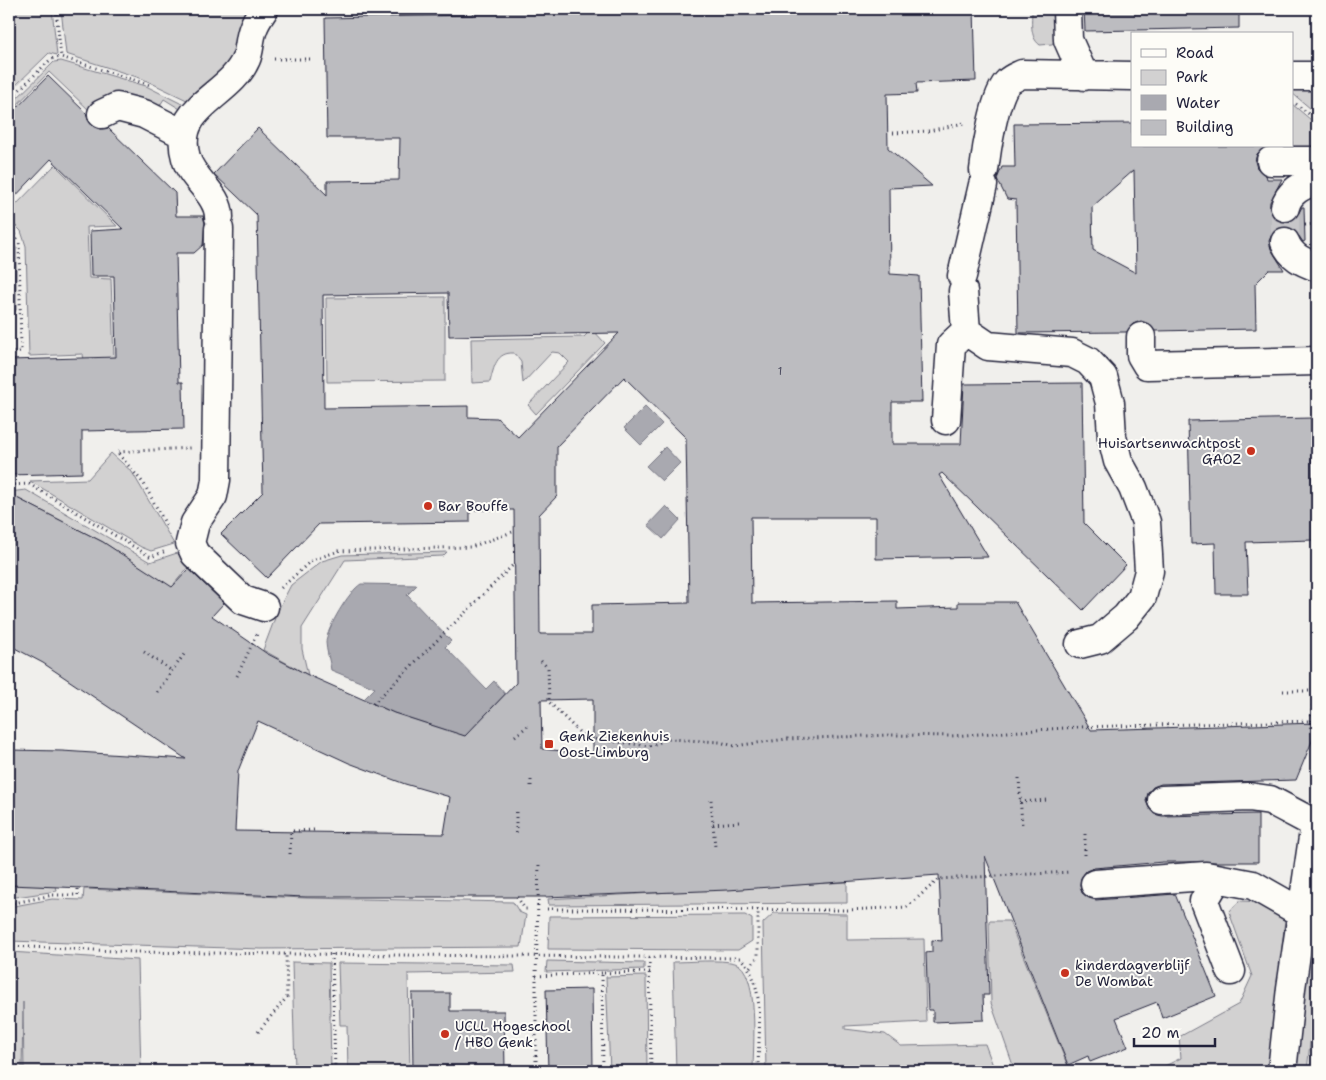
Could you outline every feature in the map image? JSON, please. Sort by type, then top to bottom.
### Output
[{"type":"street","points":[[264,9],[253,29],[246,60],[233,77],[198,107],[183,134],[185,158],[192,173],[219,207],[216,480],[213,496],[195,523],[190,543],[195,554],[243,600],[264,607]]},
{"type":"street","points":[[1067,9],[1068,40],[1084,76]]},
{"type":"street","points":[[966,331],[962,283],[984,177],[987,146],[1000,97],[1007,82],[1022,74],[1131,76]]},
{"type":"street","points":[[1294,76],[1317,76]]},
{"type":"street","points":[[102,114],[117,107],[144,114],[183,134]]},
{"type":"street","points":[[1270,161],[1317,161]]},
{"type":"street","points":[[1317,182],[1311,182],[1293,192],[1287,201],[1292,225],[1288,250],[1298,259],[1317,267]]},
{"type":"street","points":[[946,420],[950,345],[966,331]]},
{"type":"street","points":[[966,331],[988,346],[1072,353],[1088,361],[1103,376],[1110,403],[1112,437],[1118,461],[1133,488],[1146,522],[1149,571],[1142,597],[1126,617],[1100,639],[1080,644]]},
{"type":"street","points":[[1141,338],[1142,355],[1147,365],[1317,361]]},
{"type":"street","points":[[1162,800],[1249,797],[1270,800],[1317,820],[1303,902],[1282,1071]]},
{"type":"street","points":[[1085,872],[1206,876],[1253,885],[1303,902]]},
{"type":"street","points":[[1217,879],[1204,901],[1231,971]]},
{"type":"path","points":[[9,100],[51,59],[61,57],[56,9]]},
{"type":"path","points":[[246,60],[314,59]]},
{"type":"path","points":[[1294,103],[1317,120]]},
{"type":"path","points":[[1292,225],[1317,224]]},
{"type":"path","points":[[9,226],[19,242],[21,352],[9,353]]},
{"type":"path","points":[[190,543],[176,536],[165,525],[144,484],[118,452],[216,447]]},
{"type":"path","points":[[9,485],[29,484],[151,556],[190,543]]},
{"type":"path","points":[[237,676],[257,636],[264,607],[281,588],[312,560],[338,551],[471,547],[515,532]]},
{"type":"path","points":[[373,704],[515,563]]},
{"type":"path","points":[[144,652],[172,671]]},
{"type":"path","points":[[156,692],[185,653]]},
{"type":"path","points":[[541,661],[548,668],[549,702],[585,738],[650,746],[669,739],[720,742],[734,746],[787,739],[891,735],[952,736],[1078,727],[1311,721]]},
{"type":"path","points":[[1283,691],[1316,691],[1310,732]]},
{"type":"path","points":[[516,736],[528,726]]},
{"type":"path","points":[[1019,778],[1022,825]]},
{"type":"path","points":[[530,780],[530,788]]},
{"type":"path","points":[[712,800],[715,847]]},
{"type":"path","points":[[1020,802],[1047,800]]},
{"type":"path","points":[[516,812],[516,835]]},
{"type":"path","points":[[713,824],[739,822]]},
{"type":"path","points":[[290,854],[291,831],[314,830]]},
{"type":"path","points":[[547,909],[847,910],[906,907],[939,879],[1085,872],[1085,834]]},
{"type":"path","points":[[536,1071],[536,955],[539,864]]},
{"type":"path","points":[[9,904],[53,895],[78,895],[78,886]]},
{"type":"path","points":[[517,898],[524,908],[529,909]]},
{"type":"path","points":[[750,967],[758,956],[758,910]]},
{"type":"path","points":[[9,946],[134,952],[740,958],[750,967],[758,989],[758,1071]]},
{"type":"path","points":[[258,1032],[287,997],[286,954]]},
{"type":"path","points":[[332,954],[335,1071]]},
{"type":"path","points":[[649,958],[652,1071]]},
{"type":"path","points":[[536,976],[650,972]]},
{"type":"path","points":[[602,973],[603,1071]]},
{"type":"green space","points":[[9,9],[52,9],[57,55],[49,53],[9,92]]},
{"type":"green space","points":[[61,9],[252,9],[238,56],[191,102],[143,79],[66,54]]},
{"type":"green space","points":[[1032,9],[1057,9],[1058,36],[1052,44],[1040,45],[1036,42],[1032,28]]},
{"type":"green space","points":[[61,61],[146,86],[188,107],[185,112],[164,99],[155,113],[90,111],[49,72],[9,113],[9,106],[54,62]]},
{"type":"green space","points":[[1294,89],[1317,90],[1317,114],[1294,95]]},
{"type":"green space","points":[[1294,106],[1317,125],[1317,150],[1268,151],[1268,148],[1294,148]]},
{"type":"green space","points":[[55,165],[117,226],[87,227],[89,278],[111,279],[114,360],[85,369],[83,354],[29,356],[26,246],[21,231],[9,219],[9,212]]},
{"type":"green space","points":[[9,233],[16,248],[16,310],[9,319]]},
{"type":"green space","points":[[445,297],[445,381],[327,382],[326,298]]},
{"type":"green space","points":[[592,329],[605,343],[536,414],[528,405],[569,362],[560,353],[552,352],[523,383],[521,362],[514,353],[508,353],[503,355],[497,362],[490,382],[472,383],[471,339],[584,337]]},
{"type":"green space","points":[[111,453],[132,472],[174,544],[151,551],[141,547],[30,481],[88,479]]},
{"type":"green space","points":[[26,490],[150,562],[177,553],[190,565],[174,584],[192,602],[103,542],[9,494],[9,492]]},
{"type":"green space","points":[[447,552],[443,556],[345,560],[302,628],[302,649],[308,675],[263,650],[278,610],[291,585],[322,561],[342,555]]},
{"type":"green space","points":[[847,882],[847,903],[549,905],[548,899]]},
{"type":"green space","points":[[9,885],[56,886],[57,891],[9,898]]},
{"type":"green space","points":[[84,889],[306,898],[513,902],[519,912],[526,915],[521,947],[261,949],[9,941],[9,907],[52,899],[83,900]]},
{"type":"green space","points":[[1239,901],[1269,902],[1285,919],[1269,1071],[1155,1071],[1181,1058],[1179,1037],[1239,1004],[1252,976],[1229,912]]},
{"type":"green space","points":[[1311,910],[1317,911],[1317,978],[1307,1071],[1294,1071]]},
{"type":"green space","points":[[774,913],[847,914],[847,940],[924,939],[926,1022],[845,1026],[845,1029],[885,1034],[901,1046],[985,1044],[995,1071],[766,1071],[763,923]]},
{"type":"green space","points":[[745,915],[752,919],[752,941],[738,950],[548,949],[549,916]]},
{"type":"green space","points":[[989,921],[1009,921],[1069,1069],[1062,1071],[1015,1071],[991,1003]]},
{"type":"green space","points":[[9,952],[138,960],[141,1071],[24,1071],[23,1002],[22,1071],[9,1071]]},
{"type":"green space","points":[[547,961],[644,963],[644,969],[546,972]]},
{"type":"green space","points":[[292,962],[329,963],[331,1071],[295,1071]]},
{"type":"green space","points":[[673,962],[729,962],[735,963],[743,969],[752,994],[754,1029],[753,1071],[676,1071]]},
{"type":"green space","points":[[338,963],[514,965],[515,972],[408,974],[410,1071],[348,1071],[347,1025],[340,1025]]},
{"type":"green space","points":[[646,976],[647,1071],[610,1071],[606,977]]},
{"type":"water","points":[[645,407],[662,424],[641,445],[624,428]]},
{"type":"water","points":[[665,447],[680,463],[662,481],[646,466]]},
{"type":"water","points":[[666,506],[680,520],[663,539],[648,525]]},
{"type":"water","points":[[361,584],[417,585],[407,595],[451,641],[445,647],[486,689],[494,681],[505,694],[474,727],[473,739],[394,713],[364,699],[375,688],[331,670],[326,645],[327,636],[334,619],[345,602]]},
{"type":"building","points":[[473,9],[974,9],[976,81],[916,83],[917,93],[887,94],[888,148],[932,186],[889,188],[890,274],[919,276],[922,402],[892,402],[892,444],[961,444],[964,384],[1082,383],[1084,523],[1126,565],[1083,610],[942,473],[939,475],[988,557],[876,559],[876,517],[751,517],[752,603],[897,601],[897,609],[958,607],[958,602],[1015,602],[1091,730],[1317,723],[1317,729],[1296,780],[1161,784],[1153,787],[1148,793],[1146,801],[1149,808],[1154,814],[1162,816],[1258,814],[1258,862],[1163,862],[1094,868],[1086,871],[1081,878],[1080,886],[1082,893],[1096,900],[1175,894],[1216,996],[1162,1018],[1157,1002],[1116,1018],[1128,1047],[1090,1062],[1088,1056],[1068,1065],[985,856],[989,995],[983,995],[984,1020],[933,1022],[933,1010],[928,1010],[926,953],[932,952],[932,940],[942,941],[939,875],[728,890],[545,897],[306,897],[9,885],[9,750],[62,751],[186,759],[43,663],[9,645],[9,494],[103,542],[172,587],[189,569],[224,603],[212,616],[266,653],[308,675],[394,713],[465,736],[516,683],[514,510],[470,510],[470,522],[319,524],[267,578],[221,534],[263,492],[257,215],[214,174],[258,128],[327,195],[327,181],[399,180],[400,138],[327,138],[325,18],[473,15]],"holes":[[[448,293],[449,336],[619,333],[518,437],[497,418],[468,417],[468,406],[324,408],[323,295]],[[624,377],[686,438],[689,603],[592,605],[592,634],[540,634],[539,515],[557,496],[557,446]],[[593,699],[593,754],[542,749],[541,700]],[[258,721],[349,763],[405,784],[450,797],[444,834],[235,831],[238,771]]]},
{"type":"building","points":[[1084,9],[1239,9],[1239,28],[1085,31]]},
{"type":"building","points":[[48,76],[86,113],[88,120],[93,126],[100,129],[108,128],[175,193],[176,216],[203,216],[205,223],[203,245],[194,253],[176,253],[179,382],[183,382],[184,429],[82,431],[82,473],[9,475],[9,360],[116,357],[114,276],[91,276],[90,231],[123,229],[51,159],[9,203],[9,116]]},
{"type":"building","points":[[1131,123],[1131,148],[1264,148],[1257,154],[1255,161],[1257,168],[1266,175],[1267,179],[1282,179],[1270,202],[1270,210],[1273,217],[1281,222],[1289,222],[1296,218],[1302,207],[1304,207],[1305,241],[1303,242],[1294,229],[1287,227],[1279,228],[1272,234],[1269,241],[1271,249],[1284,270],[1269,270],[1255,284],[1256,329],[1155,331],[1149,324],[1141,321],[1133,324],[1127,332],[1018,333],[1016,200],[1007,199],[997,179],[1002,167],[1015,167],[1014,124]],"holes":[[[1134,170],[1136,273],[1093,250],[1092,207]]]},
{"type":"building","name":"Huisartsenwachtpost GAOZ","points":[[1311,418],[1313,540],[1246,542],[1248,594],[1216,594],[1215,543],[1191,544],[1188,421]]},
{"type":"building","points":[[592,989],[593,1071],[548,1071],[546,990]]},
{"type":"building","points":[[412,993],[450,993],[450,1011],[504,1011],[505,1071],[413,1071]]},
{"type":"tunnel","points":[[1285,207],[1285,242]]},
{"type":"place","name":"Huisartsenwachtpost GAOZ","points":[[1251,451]]},
{"type":"place","name":"Bar Bouffe","points":[[428,506]]},
{"type":"place","name":"Genk Ziekenhuis Oost-Limburg","points":[[549,744]]},
{"type":"place","name":"kinderdagverblijf De Wombat","points":[[1065,973]]},
{"type":"place","name":"UCLL Hogeschool / HBO Genk","points":[[445,1034]]}]
